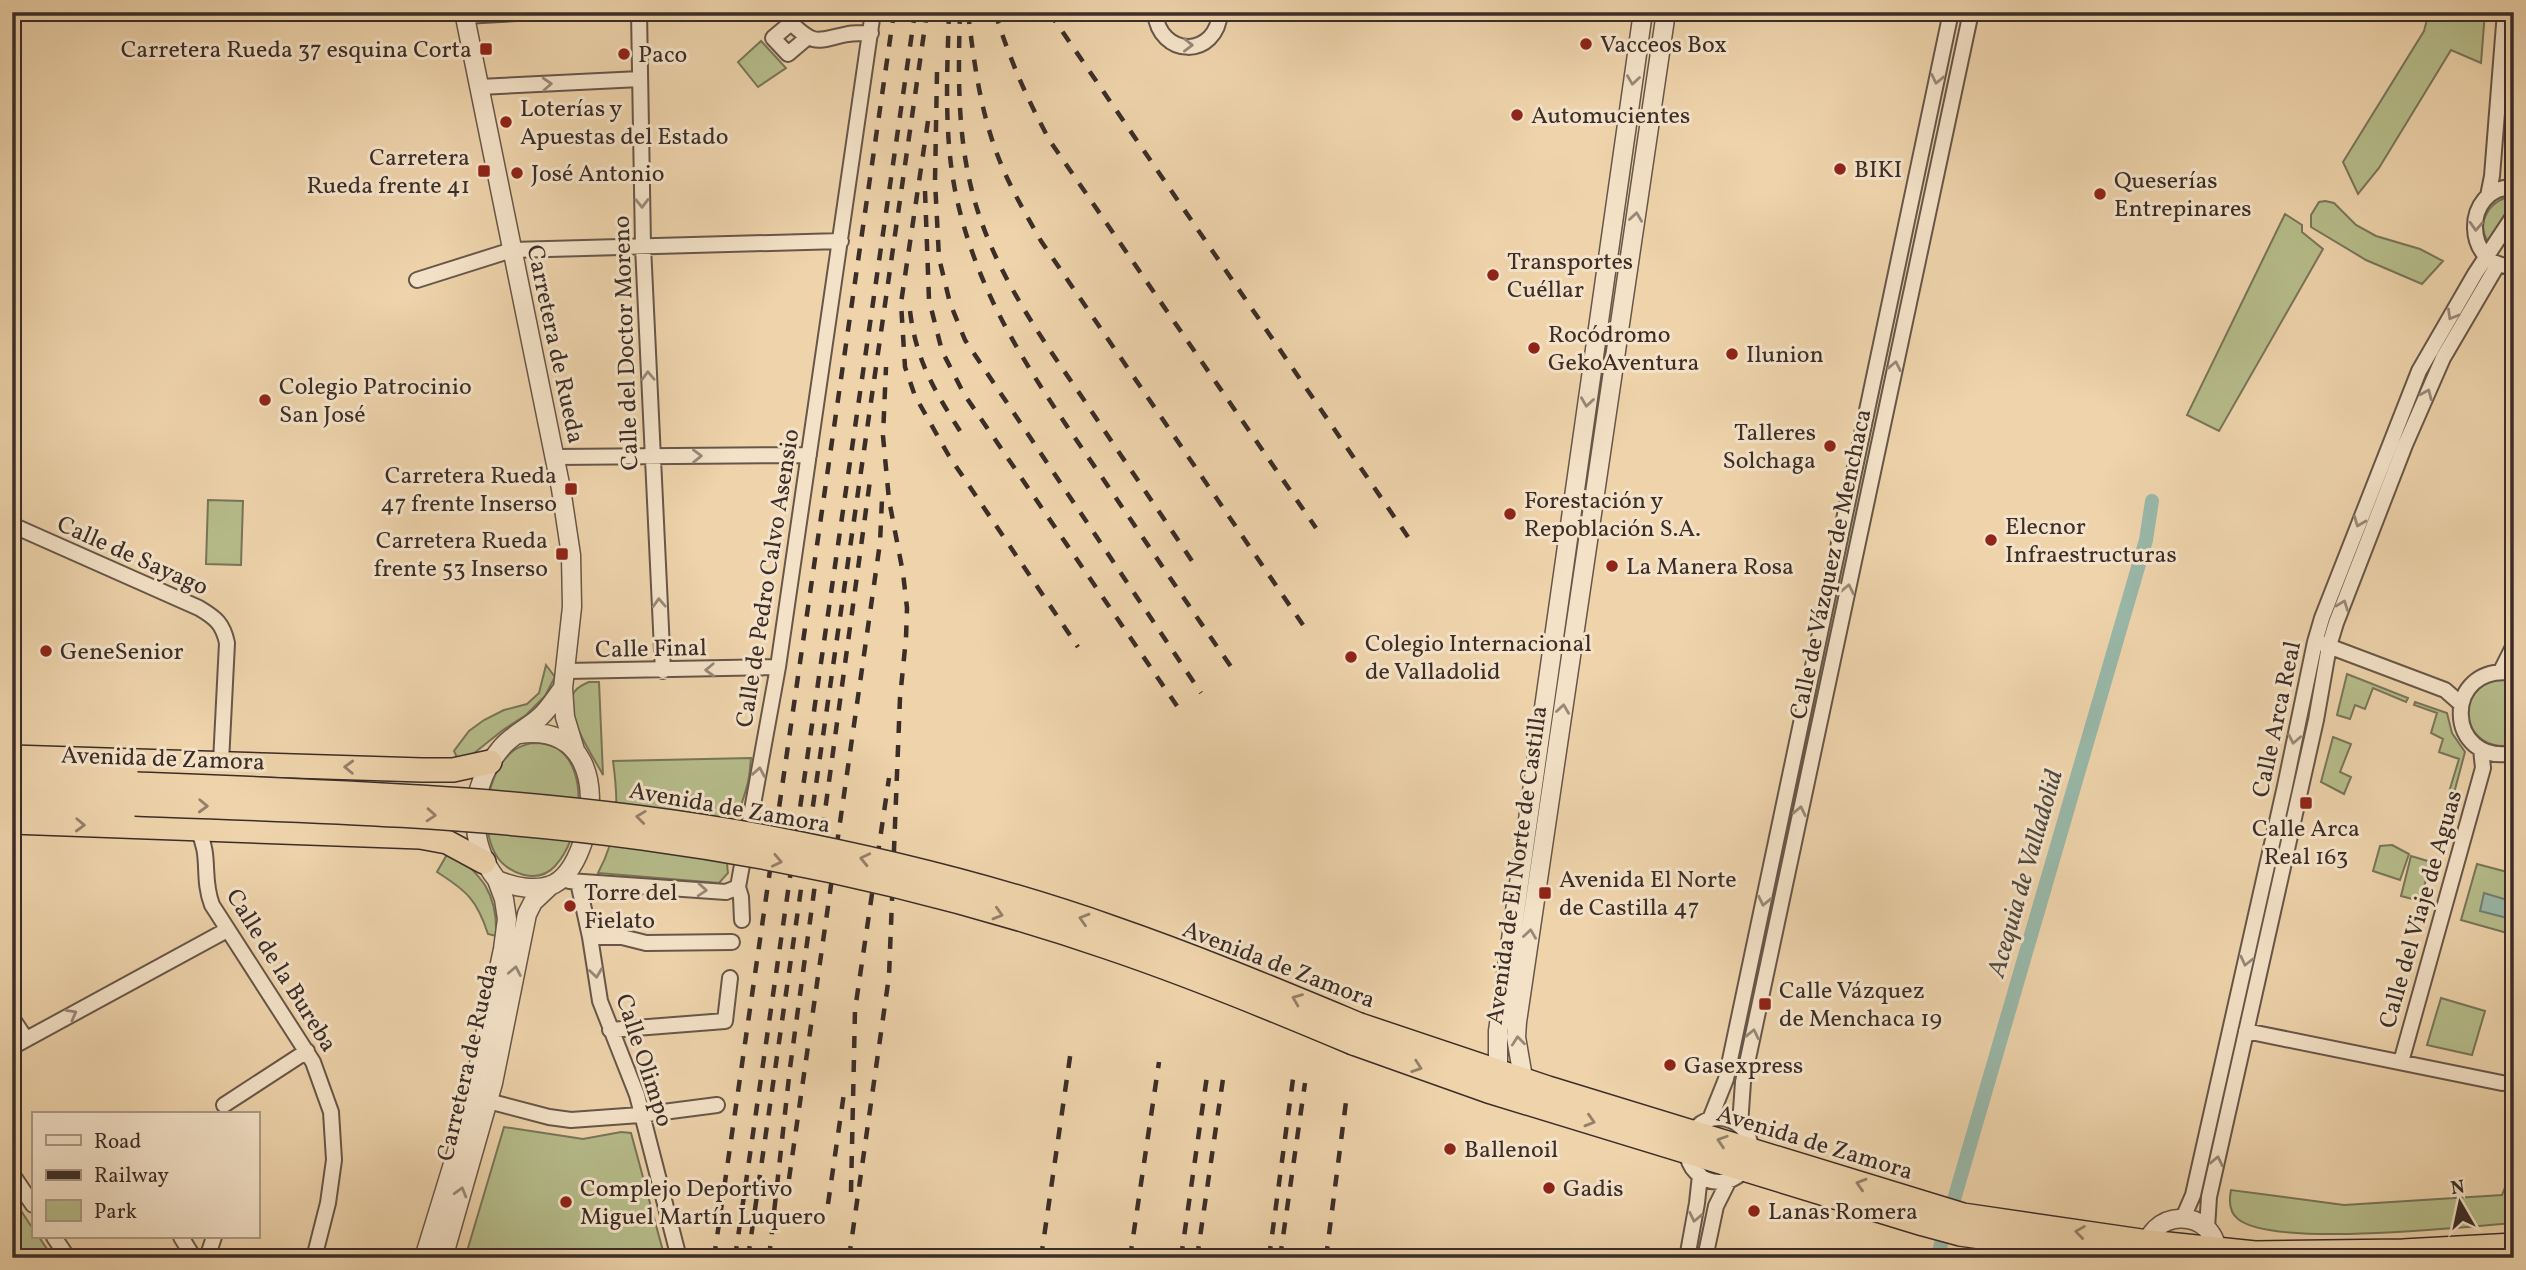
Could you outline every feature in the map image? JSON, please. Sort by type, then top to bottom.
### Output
[{"type":"highway","points":[[12,757],[453,770],[490,762]]},
{"type":"highway","name":"Avenida de Zamora","points":[[12,779],[136,794]]},
{"type":"highway","name":"Avenida de Zamora","points":[[12,799],[327,791],[518,803],[647,818],[774,839],[940,877],[1111,927],[1236,974],[1356,1034],[1503,1095],[1525,1091]]},
{"type":"highway","points":[[12,822],[420,837],[446,842],[491,871]]},
{"type":"highway","name":"Avenida de Zamora","points":[[1356,1034],[1458,1058],[1498,1071],[1525,1091],[1697,1134],[1742,1166],[1962,1224],[2126,1258]]},
{"type":"highway","name":"Avenida de Zamora","points":[[1962,1224],[2147,1250],[2217,1254],[2403,1251],[2514,1245]]},
{"type":"street","points":[[464,14],[537,12]]},
{"type":"street","name":"Calle del Doctor Moreno","points":[[639,12],[643,246],[663,671]]},
{"type":"street","name":"Calle de Pedro Calvo Asensio","points":[[742,920],[738,887],[778,667],[873,12]]},
{"type":"street","points":[[1154,12],[1158,29],[1168,41],[1193,47],[1203,44],[1215,33],[1220,12]]},
{"type":"street","name":"Avenida de El Norte de Castilla","points":[[1503,1095],[1498,1071],[1498,1031],[1643,12]]},
{"type":"street","name":"Avenida de El Norte de Castilla","points":[[1525,1091],[1516,1037],[1517,1022],[1666,12]]},
{"type":"street","name":"Calle de Vázquez de Menchaca","points":[[1697,1134],[1726,1079],[1951,12]]},
{"type":"street","name":"Calle de Vázquez de Menchaca","points":[[1740,1125],[1743,1082],[1971,12]]},
{"type":"street","points":[[2504,12],[2498,187],[2479,207],[2474,223],[2476,239],[2492,260],[2514,266]]},
{"type":"street","name":"Carretera de Rueda","points":[[464,14],[555,457],[571,555],[572,615],[565,679],[565,717],[575,750]]},
{"type":"street","points":[[808,37],[822,41],[848,34],[871,33]]},
{"type":"street","points":[[479,87],[640,79]]},
{"type":"street","name":"Calle Arca Real","points":[[2183,1218],[2193,1195],[2285,786],[2322,644],[2333,587],[2419,371],[2492,260],[2514,215]]},
{"type":"street","points":[[417,280],[512,250],[841,241]]},
{"type":"street","points":[[555,457],[809,455]]},
{"type":"street","name":"Calle de Sayago","points":[[12,525],[216,617],[224,628],[227,643],[221,762]]},
{"type":"street","points":[[2322,644],[2464,697]]},
{"type":"street","name":"Calle Arca Real","points":[[2207,1228],[2209,1197],[2316,720],[2322,644]]},
{"type":"street","points":[[2514,645],[2508,672],[2481,677],[2464,697],[2460,712],[2463,730],[2487,752],[2514,753]]},
{"type":"street","name":"Calle Final","points":[[565,679],[663,671],[778,667]]},
{"type":"street","points":[[565,679],[541,717],[504,744],[490,762],[478,793],[475,813],[477,842],[491,871],[527,888],[563,882],[726,892],[738,887]]},
{"type":"street","points":[[519,734],[535,732],[562,739],[575,750],[587,773],[591,806],[581,850],[563,882]]},
{"type":"street","name":"Calle del Viaje de Aguas","points":[[2400,1062],[2487,752]]},
{"type":"street","name":"Calle de la Bureba","points":[[197,829],[206,848],[207,892],[227,930],[307,1051],[324,1087],[331,1112],[334,1160],[328,1203],[314,1258]]},
{"type":"street","name":"Carretera de Rueda","points":[[424,1258],[469,1112],[500,961],[507,919],[504,900],[491,871]]},
{"type":"street","name":"Carretera de Rueda","points":[[443,1258],[488,1101],[527,914],[533,902],[563,882]]},
{"type":"street","name":"Calle Olimpo","points":[[563,882],[590,937],[600,1001],[637,1095],[640,1115],[679,1254]]},
{"type":"street","points":[[12,1047],[227,930]]},
{"type":"street","points":[[590,937],[622,937],[646,943],[732,942]]},
{"type":"street","points":[[610,1030],[725,1021],[730,978]]},
{"type":"street","points":[[12,1018],[26,1039]]},
{"type":"street","name":"Avenida de El Norte de Castilla","points":[[1458,1058],[1482,1051],[1492,1044],[1498,1031]]},
{"type":"street","points":[[2246,1031],[2502,1083]]},
{"type":"street","points":[[225,1110],[307,1051]]},
{"type":"street","points":[[488,1101],[548,1117],[571,1119],[640,1115],[718,1105]]},
{"type":"street","points":[[1705,1258],[1716,1206],[1742,1166],[1749,1137],[1740,1125],[1723,1118],[1697,1134],[1690,1163],[1700,1175],[1714,1181],[1742,1166]]},
{"type":"street","points":[[12,1174],[32,1204]]},
{"type":"street","points":[[1686,1258],[1700,1175]]},
{"type":"street","points":[[2147,1250],[2161,1224],[2183,1218],[2192,1219],[2207,1228],[2212,1235],[2217,1254]]},
{"type":"street","points":[[55,1238],[68,1258]]},
{"type":"street","points":[[182,1238],[194,1258]]},
{"type":"street","points":[[207,1258],[214,1238]]},
{"type":"green space","points":[[2429,12],[2485,12],[2481,63],[2451,50],[2379,168],[2358,194],[2343,162],[2424,31]]},
{"type":"green space","points":[[761,41],[786,68],[758,87],[738,62]]},
{"type":"green space","points":[[2514,196],[2514,204],[2489,243],[2483,227],[2487,212],[2498,201]]},
{"type":"green space","points":[[2319,202],[2334,203],[2356,225],[2376,236],[2420,249],[2443,261],[2422,284],[2366,260],[2311,227],[2311,215]]},
{"type":"green space","points":[[2285,214],[2302,225],[2302,232],[2323,249],[2219,431],[2187,415]]},
{"type":"green space","points":[[208,500],[243,501],[241,565],[206,564]]},
{"type":"green space","points":[[546,665],[555,677],[545,696],[526,715],[473,754],[458,760],[454,751],[469,731],[504,710],[527,704],[539,693]]},
{"type":"green space","points":[[2347,674],[2408,698],[2406,702],[2373,688],[2365,709],[2355,705],[2350,719],[2337,715]]},
{"type":"green space","points":[[2503,679],[2514,681],[2514,745],[2496,745],[2482,740],[2473,730],[2469,718],[2469,705],[2475,693],[2486,684]]},
{"type":"green space","points":[[589,682],[599,682],[603,775],[580,733],[572,710],[575,691]]},
{"type":"green space","points":[[2415,702],[2447,713],[2452,733],[2465,752],[2454,793],[2449,792],[2459,759],[2439,752],[2443,739],[2431,733],[2437,713],[2414,705]]},
{"type":"green space","points":[[2333,737],[2351,744],[2340,772],[2351,777],[2344,794],[2321,782]]},
{"type":"green space","points":[[532,743],[555,747],[568,760],[575,773],[578,806],[576,824],[564,854],[548,872],[532,876],[515,872],[501,862],[491,843],[487,815],[491,786],[504,760],[515,749]]},
{"type":"green space","points":[[751,758],[748,783],[730,840],[728,873],[719,883],[598,873],[610,845],[616,818],[613,761]]},
{"type":"green space","points":[[2392,845],[2409,854],[2400,880],[2373,871],[2380,846]]},
{"type":"green space","points":[[449,851],[471,868],[486,886],[494,908],[496,936],[488,934],[470,897],[437,872]]},
{"type":"green space","points":[[2411,856],[2431,862],[2420,901],[2401,896]]},
{"type":"green space","points":[[2477,864],[2511,873],[2509,880],[2514,882],[2514,935],[2461,920]]},
{"type":"green space","points":[[2441,998],[2485,1011],[2472,1055],[2427,1045]]},
{"type":"green space","name":"Complejo Deportivo Miguel Martín Luquero","points":[[504,1127],[583,1139],[621,1132],[631,1133],[663,1251],[662,1258],[465,1258]]},
{"type":"green space","points":[[2514,1166],[2514,1223],[2370,1233],[2289,1232],[2258,1228],[2238,1219],[2230,1206],[2231,1190],[2344,1205],[2502,1195]]},
{"type":"green space","points":[[12,1197],[32,1227],[32,1238],[40,1238],[53,1258],[12,1258]]},
{"type":"shaded area","points":[[2484,893],[2514,902],[2511,919],[2480,911]]},
{"type":"waterway","name":"Acequia de Valladolid","points":[[1937,1258],[2146,540],[2152,501]]},
{"type":"railway","points":[[714,1258],[894,12]]},
{"type":"railway","points":[[735,1258],[915,12]]},
{"type":"railway","points":[[748,1258],[927,12]]},
{"type":"railway","points":[[949,12],[947,110],[950,160],[959,208],[983,280],[1036,379],[1234,671]]},
{"type":"railway","points":[[960,12],[959,84],[962,132],[969,179],[984,229],[1007,279],[1035,327],[1194,564]]},
{"type":"railway","points":[[968,12],[983,109],[1001,164],[1020,203],[1041,241],[1303,625]]},
{"type":"railway","points":[[995,12],[1019,78],[1050,141],[1316,528]]},
{"type":"railway","points":[[1049,12],[1408,537]]},
{"type":"railway","points":[[937,72],[935,181],[939,258],[950,303],[965,340],[1201,693]]},
{"type":"railway","points":[[928,121],[901,303],[905,367],[915,396],[949,456],[1078,647]]},
{"type":"railway","points":[[925,191],[929,300],[942,351],[964,394],[1177,706]]},
{"type":"railway","points":[[910,311],[922,360],[942,402],[960,431]]},
{"type":"railway","points":[[849,1258],[889,976],[900,698],[906,638],[907,608],[889,500],[883,436],[886,367]]},
{"type":"railway","points":[[769,1258],[790,1068],[871,473]]},
{"type":"railway","points":[[789,1179],[880,543],[882,499]]},
{"type":"railway","points":[[851,1192],[855,1010],[889,778]]},
{"type":"railway","points":[[1041,1258],[1071,1050]]},
{"type":"railway","points":[[1130,1258],[1159,1062]]},
{"type":"railway","points":[[1181,1258],[1208,1069]]},
{"type":"railway","points":[[1197,1258],[1224,1072]]},
{"type":"railway","points":[[1269,1258],[1293,1079]]},
{"type":"railway","points":[[1280,1258],[1305,1083]]},
{"type":"railway","points":[[828,1204],[844,1093]]},
{"type":"railway","points":[[1326,1258],[1347,1094]]},
{"type":"place","name":"Vacceos Box","points":[[1586,44]]},
{"type":"place","name":"Carretera Rueda 37 esquina Corta","points":[[486,49]]},
{"type":"place","name":"Paco","points":[[624,54]]},
{"type":"place","name":"Automucientes","points":[[1517,115]]},
{"type":"place","name":"Loterías y Apuestas del Estado","points":[[506,122]]},
{"type":"place","name":"BIKI","points":[[1840,169]]},
{"type":"place","name":"Carretera Rueda frente 41","points":[[484,171]]},
{"type":"place","name":"José Antonio","points":[[517,173]]},
{"type":"place","name":"Queserías Entrepinares","points":[[2100,194]]},
{"type":"place","name":"Transportes Cuéllar","points":[[1493,275]]},
{"type":"place","name":"Rocódromo GekoAventura","points":[[1534,348]]},
{"type":"place","name":"Ilunion","points":[[1732,354]]},
{"type":"place","name":"Colegio Patrocinio San José","points":[[265,400]]},
{"type":"place","name":"Talleres Solchaga","points":[[1830,446]]},
{"type":"place","name":"Carretera Rueda 47 frente Inserso","points":[[571,489]]},
{"type":"place","name":"Forestación y Repoblación S.A.","points":[[1510,514]]},
{"type":"place","name":"Elecnor Infraestructuras","points":[[1991,540]]},
{"type":"place","name":"Carretera Rueda frente 53 Inserso","points":[[562,554]]},
{"type":"place","name":"La Manera Rosa","points":[[1612,566]]},
{"type":"place","name":"GeneSenior","points":[[46,651]]},
{"type":"place","name":"Colegio Internacional de Valladolid","points":[[1351,657]]},
{"type":"place","name":"Calle Arca Real 163","points":[[2306,803]]},
{"type":"place","name":"Avenida El Norte de Castilla 47","points":[[1545,893]]},
{"type":"place","name":"Torre del Fielato","points":[[570,906]]},
{"type":"place","name":"Calle Vázquez de Menchaca 19","points":[[1765,1004]]},
{"type":"place","name":"Gasexpress","points":[[1670,1065]]},
{"type":"place","name":"Ballenoil","points":[[1450,1149]]},
{"type":"place","name":"Gadis","points":[[1549,1188]]},
{"type":"place","name":"Complejo Deportivo Miguel Martín Luquero","points":[[566,1202]]},
{"type":"place","name":"Lanas Romera","points":[[1754,1211]]}]
